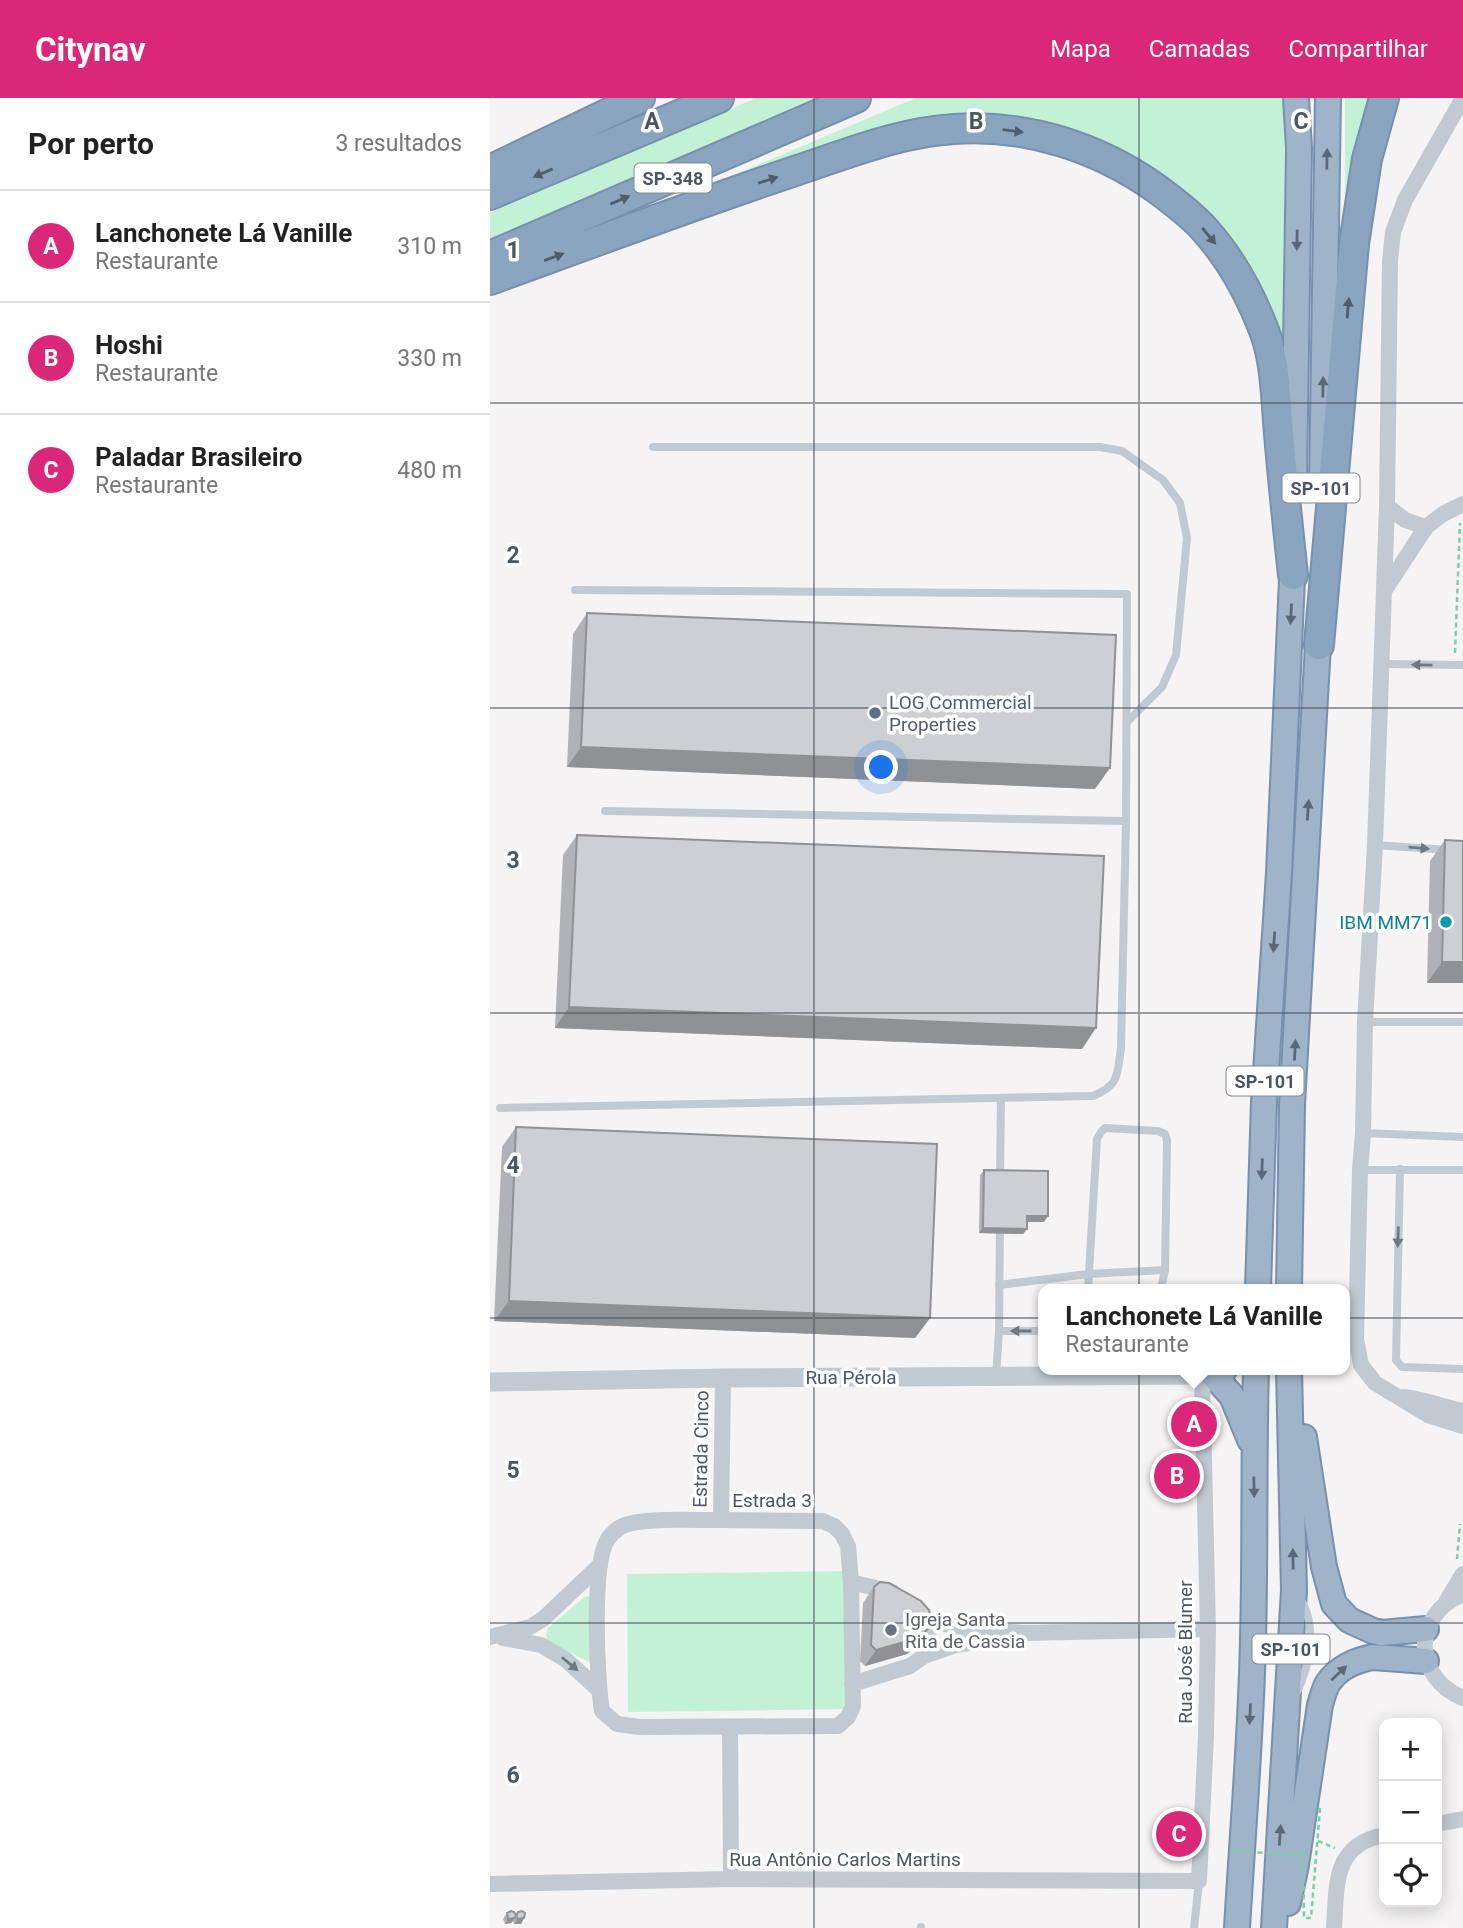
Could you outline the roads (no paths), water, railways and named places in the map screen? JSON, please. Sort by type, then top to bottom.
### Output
[{"type":"highway","name":"SP-348","points":[[490,195],[719,98]]},
{"type":"highway","name":"SP-348","points":[[490,256],[856,98]]},
{"type":"highway","name":"SP-101","points":[[1258,1284],[1264,1102],[1279,873],[1293,575],[1299,148],[1296,98]]},
{"type":"highway","name":"SP-101","points":[[1289,1284],[1292,1105],[1319,645],[1328,98]]},
{"type":"highway","points":[[1319,645],[1354,244],[1367,159],[1384,98]]},
{"type":"highway","points":[[490,170],[637,99]]},
{"type":"highway","points":[[490,280],[744,188],[896,139],[954,129],[988,129],[1030,134],[1068,143],[1130,171],[1183,208],[1205,229],[1244,287],[1266,335],[1273,370],[1293,575]]},
{"type":"highway","points":[[1214,1375],[1232,1396],[1254,1451]]},
{"type":"highway","name":"SP-101","points":[[1237,1928],[1252,1675],[1256,1375]]},
{"type":"highway","name":"SP-101","points":[[1274,1928],[1294,1590],[1292,1375]]},
{"type":"highway","points":[[1293,1375],[1324,1567],[1334,1604],[1349,1620],[1373,1631],[1382,1633],[1426,1629]]},
{"type":"highway","points":[[1283,1928],[1296,1864],[1320,1705],[1328,1684],[1347,1665],[1364,1659],[1373,1657],[1426,1661]]},
{"type":"street","points":[[1463,98],[1405,200],[1393,232],[1382,664],[1365,1022],[1356,1339],[1361,1365],[1375,1383],[1428,1415],[1463,1426]]},
{"type":"street","points":[[1387,506],[1405,520],[1426,527]]},
{"type":"street","points":[[1384,591],[1426,527],[1443,514],[1461,512]]},
{"type":"street","name":"Rua Pérola","points":[[490,1382],[1141,1375]]},
{"type":"street","name":"Rua José Blumer","points":[[1199,1881],[1206,1736],[1213,1375]]},
{"type":"street","name":"Estrada Cinco","points":[[721,1520],[723,1378]]},
{"type":"street","points":[[1398,1396],[1422,1399],[1463,1411]]},
{"type":"street","name":"Estrada 3","points":[[721,1520],[823,1521],[842,1534],[848,1546],[851,1582],[853,1706],[848,1717],[838,1726],[640,1727],[617,1724],[602,1711],[598,1689],[597,1630],[600,1565],[606,1540],[621,1526],[642,1521],[721,1520]]},
{"type":"street","points":[[490,1637],[530,1627],[543,1619],[600,1565]]},
{"type":"street","points":[[1443,1605],[1460,1567]]},
{"type":"street","points":[[851,1582],[903,1597],[927,1621],[930,1631],[924,1656]]},
{"type":"street","points":[[1463,1594],[1436,1612],[1426,1629],[1424,1643],[1426,1661],[1434,1677],[1446,1689],[1463,1698]]},
{"type":"street","points":[[541,1645],[538,1633],[543,1619]]},
{"type":"street","points":[[927,1621],[977,1630],[1025,1633],[1208,1629]]},
{"type":"street","points":[[852,1684],[910,1666],[924,1656],[956,1645],[1025,1633]]},
{"type":"street","points":[[490,1637],[541,1645],[565,1659],[598,1689]]},
{"type":"street","points":[[730,1727],[731,1879]]},
{"type":"street","points":[[1442,1823],[1463,1819]]},
{"type":"street","points":[[1335,1928],[1338,1875],[1347,1853],[1379,1836]]},
{"type":"street","name":"Rua Antônio Carlos Martins","points":[[490,1884],[731,1879],[1199,1881]]},
{"type":"lane","points":[[653,447],[1100,447],[1122,451],[1163,480],[1180,503],[1187,538],[1176,655],[1162,687],[1127,722]]},
{"type":"lane","points":[[500,1108],[1093,1096],[1108,1090],[1117,1075],[1121,1048],[1127,594],[575,590]]},
{"type":"lane","points":[[1382,664],[1459,665]]},
{"type":"lane","points":[[605,811],[1126,821]]},
{"type":"lane","points":[[1375,845],[1463,851]]},
{"type":"lane","points":[[1365,1022],[1463,1022]]},
{"type":"lane","points":[[1000,1192],[1001,1099]]},
{"type":"lane","points":[[1088,1284],[1097,1139],[1105,1128],[1165,1134],[1165,1270],[1162,1284]]},
{"type":"lane","points":[[1363,1133],[1463,1137]]},
{"type":"lane","points":[[1400,1169],[1396,1360],[1402,1367],[1463,1369]]},
{"type":"lane","points":[[1360,1170],[1463,1170]]},
{"type":"lane","points":[[996,1377],[1000,1219]]},
{"type":"lane","points":[[999,1285],[1088,1274],[1165,1270]]},
{"type":"lane","points":[[999,1331],[1038,1331]]},
{"type":"lane","name":"Rua José Blumer","points":[[1194,1928],[1199,1881]]},
{"type":"place","name":"LOG Commercial Properties","points":[[875,713]]},
{"type":"place","name":"IBM MM71","points":[[1446,922]]},
{"type":"place","name":"Lanchonete Lá Vanille","points":[[1194,1424]]},
{"type":"place","name":"Hoshi","points":[[1177,1476]]},
{"type":"place","name":"Igreja Santa Rita de Cassia","points":[[891,1630]]},
{"type":"place","name":"Paladar Brasileiro","points":[[1179,1834]]}]
